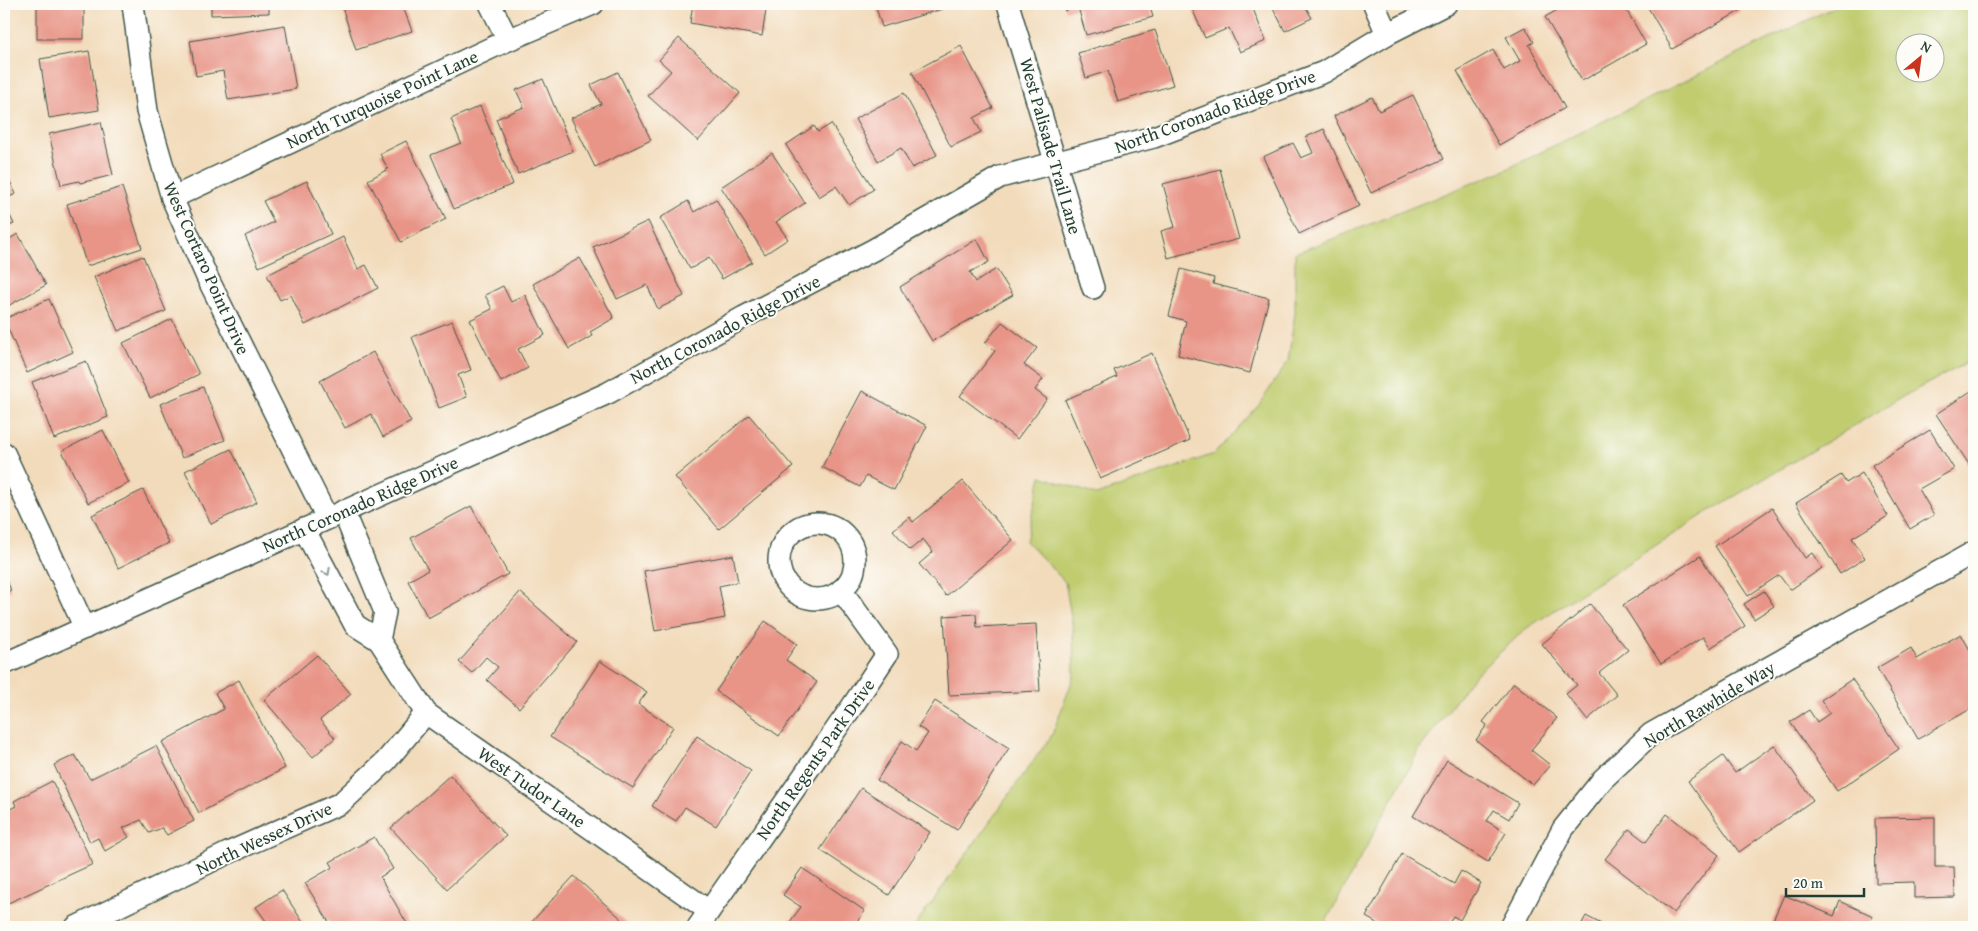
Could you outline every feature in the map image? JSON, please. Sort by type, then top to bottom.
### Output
[{"type":"street","name":"West Cortaro Point Drive","points":[[133,4],[146,110],[172,198],[207,277],[335,515]]},
{"type":"street","points":[[490,4],[508,40]]},
{"type":"street","name":"North Turquoise Point Lane","points":[[172,198],[508,40],[594,4]]},
{"type":"street","name":"West Palisade Trail Lane","points":[[1008,4],[1093,288]]},
{"type":"street","points":[[1374,4],[1387,34]]},
{"type":"street","name":"North Coronado Ridge Drive","points":[[4,664],[608,393],[744,317],[873,250],[1000,177],[1154,137],[1324,72],[1387,34],[1446,4]]},
{"type":"street","points":[[4,453],[85,628]]},
{"type":"street","points":[[335,515],[385,612],[378,640]]},
{"type":"street","name":"West Tudor Lane","points":[[304,529],[355,624],[378,640],[426,713],[703,919]]},
{"type":"street","name":"North Rawhide Way","points":[[1511,927],[1563,829],[1602,779],[1651,734],[1974,552]]},
{"type":"street","name":"North Regents Park Drive","points":[[703,919],[852,708],[887,654],[841,590]]},
{"type":"street","name":"North Wessex Drive","points":[[76,927],[228,853],[341,803],[386,761],[426,713]]},
{"type":"green space","points":[[1840,4],[1974,4],[1974,359],[1906,395],[1703,515],[1527,628],[1474,676],[1419,750],[1323,927],[914,927],[1052,735],[1074,676],[1073,628],[1065,582],[1026,541],[1041,476],[1096,495],[1214,454],[1259,405],[1288,361],[1295,313],[1295,253],[1505,170]]},
{"type":"building","points":[[37,4],[84,4],[84,39],[37,39]]},
{"type":"building","points":[[211,4],[269,4],[269,13],[211,15]]},
{"type":"building","points":[[341,4],[402,4],[412,31],[356,50]]},
{"type":"building","points":[[693,4],[767,4],[762,36],[690,23]]},
{"type":"building","points":[[875,4],[941,4],[942,9],[882,27]]},
{"type":"building","points":[[1063,4],[1149,4],[1153,17],[1086,35],[1078,7],[1065,11]]},
{"type":"building","points":[[1190,4],[1251,4],[1266,41],[1240,52],[1229,28],[1205,38]]},
{"type":"building","points":[[1271,4],[1304,4],[1312,18],[1285,31]]},
{"type":"building","points":[[1568,4],[1623,4],[1646,44],[1582,81],[1545,17]]},
{"type":"building","points":[[1646,4],[1736,4],[1740,11],[1672,49]]},
{"type":"building","points":[[285,25],[296,89],[228,100],[223,71],[196,76],[190,41]]},
{"type":"building","points":[[1525,27],[1534,42],[1529,45],[1565,108],[1499,145],[1457,71],[1493,50],[1504,70],[1520,61],[1506,37]]},
{"type":"building","points":[[1155,30],[1173,85],[1118,102],[1108,71],[1086,78],[1078,53]]},
{"type":"building","points":[[679,38],[740,93],[698,141],[648,96],[671,71],[659,60]]},
{"type":"building","points":[[961,46],[993,108],[974,118],[981,132],[951,147],[912,72]]},
{"type":"building","points":[[89,51],[99,110],[49,118],[40,59]]},
{"type":"building","points":[[618,72],[651,140],[595,167],[571,118],[601,104],[591,85]]},
{"type":"building","points":[[543,79],[573,151],[518,174],[496,119],[524,107],[516,90]]},
{"type":"building","points":[[904,93],[937,155],[912,168],[901,148],[878,161],[855,119]]},
{"type":"building","points":[[1413,95],[1444,159],[1371,193],[1334,116],[1372,97],[1379,111]]},
{"type":"building","points":[[480,106],[513,184],[454,209],[431,155],[461,143],[451,119]]},
{"type":"building","points":[[101,122],[113,175],[80,183],[79,181],[61,185],[49,134]]},
{"type":"building","points":[[831,124],[874,189],[849,205],[836,186],[819,197],[786,145],[814,126],[818,132]]},
{"type":"building","points":[[1324,129],[1359,206],[1299,234],[1263,157],[1293,143],[1301,158],[1313,153],[1306,137]]},
{"type":"building","points":[[406,141],[446,219],[401,242],[368,180],[388,169],[380,154]]},
{"type":"building","points":[[772,153],[805,203],[776,222],[788,239],[765,254],[721,187]]},
{"type":"building","points":[[4,169],[16,194],[4,199]]},
{"type":"building","points":[[1220,169],[1239,239],[1168,258],[1161,231],[1175,227],[1163,184]]},
{"type":"building","points":[[307,181],[331,234],[259,267],[245,236],[274,222],[263,201]]},
{"type":"building","points":[[122,187],[142,248],[87,266],[67,204]]},
{"type":"building","points":[[716,199],[752,262],[722,279],[709,258],[690,269],[660,218],[688,201],[694,212]]},
{"type":"building","points":[[4,203],[14,224],[4,228]]},
{"type":"building","points":[[648,221],[684,296],[658,309],[647,285],[617,299],[593,247]]},
{"type":"building","points":[[18,234],[46,285],[4,308],[4,242]]},
{"type":"building","points":[[343,237],[358,269],[366,265],[378,288],[305,325],[291,295],[280,300],[267,275]]},
{"type":"building","points":[[977,239],[989,262],[970,272],[976,282],[996,269],[1013,295],[932,341],[900,287]]},
{"type":"building","points":[[143,256],[166,311],[118,331],[94,277]]},
{"type":"building","points":[[580,258],[614,318],[590,332],[592,336],[569,349],[533,284]]},
{"type":"building","points":[[1181,269],[1214,278],[1213,284],[1269,298],[1250,373],[1178,355],[1186,321],[1169,316]]},
{"type":"building","points":[[503,286],[511,302],[525,295],[545,335],[518,349],[528,368],[501,382],[470,320],[492,309],[485,295]]},
{"type":"building","points":[[49,299],[73,352],[27,373],[4,319]]},
{"type":"building","points":[[172,319],[199,374],[150,398],[123,343]]},
{"type":"building","points":[[452,321],[471,370],[458,375],[467,397],[439,408],[412,337]]},
{"type":"building","points":[[1002,322],[1037,348],[1024,365],[1043,379],[1035,390],[1047,399],[1017,439],[960,396],[995,351],[985,343]]},
{"type":"building","points":[[373,352],[411,422],[383,437],[371,414],[345,428],[320,381]]},
{"type":"building","points":[[1152,353],[1190,440],[1100,479],[1065,400],[1117,377],[1114,370]]},
{"type":"building","points":[[86,361],[108,417],[54,439],[32,382]]},
{"type":"building","points":[[203,387],[225,440],[182,458],[160,404]]},
{"type":"building","points":[[1974,389],[1974,472],[1936,414]]},
{"type":"building","points":[[862,391],[927,426],[894,490],[866,476],[860,487],[822,467]]},
{"type":"building","points":[[749,415],[793,467],[719,529],[675,477]]},
{"type":"building","points":[[103,430],[129,483],[88,503],[62,451]]},
{"type":"building","points":[[1930,430],[1954,469],[1919,489],[1934,515],[1910,529],[1872,465]]},
{"type":"building","points":[[231,449],[257,502],[211,524],[185,471]]},
{"type":"building","points":[[1862,473],[1888,516],[1852,538],[1865,558],[1840,574],[1796,503],[1841,475],[1846,483]]},
{"type":"building","points":[[963,481],[1013,540],[946,596],[919,564],[933,552],[923,539],[910,550],[893,530],[909,517],[913,522]]},
{"type":"building","points":[[143,490],[169,543],[118,568],[92,515]]},
{"type":"building","points":[[471,506],[508,574],[428,618],[408,581],[428,570],[411,538]]},
{"type":"building","points":[[1772,508],[1805,558],[1812,553],[1822,568],[1790,590],[1779,575],[1748,596],[1715,546]]},
{"type":"building","points":[[733,555],[738,582],[719,586],[725,618],[655,631],[644,571]]},
{"type":"building","points":[[1700,556],[1745,626],[1710,648],[1703,637],[1661,664],[1623,605]]},
{"type":"building","points":[[4,574],[11,590],[4,593]]},
{"type":"building","points":[[1764,591],[1774,606],[1754,619],[1744,604]]},
{"type":"building","points":[[520,592],[577,642],[519,708],[487,680],[498,667],[486,657],[472,673],[459,662]]},
{"type":"building","points":[[1590,604],[1628,650],[1599,673],[1617,695],[1587,720],[1566,694],[1577,685],[1542,644]]},
{"type":"building","points":[[976,614],[977,627],[1036,624],[1040,691],[949,695],[944,616]]},
{"type":"building","points":[[765,621],[797,644],[786,660],[817,682],[779,736],[716,691]]},
{"type":"building","points":[[1961,634],[1974,657],[1974,707],[1918,739],[1877,668],[1911,648],[1917,659]]},
{"type":"building","points":[[317,655],[351,694],[320,720],[335,738],[313,757],[264,700]]},
{"type":"building","points":[[600,661],[647,692],[638,704],[673,727],[633,788],[550,737]]},
{"type":"building","points":[[1852,679],[1899,749],[1837,791],[1790,722],[1809,710],[1817,722],[1830,713],[1821,700]]},
{"type":"building","points":[[239,680],[285,768],[199,813],[162,742],[224,709],[215,693]]},
{"type":"building","points":[[1514,683],[1557,718],[1531,750],[1550,765],[1533,785],[1476,740],[1487,725],[1483,722]]},
{"type":"building","points":[[935,701],[1009,748],[957,830],[877,780],[902,741],[916,751],[928,733],[918,727]]},
{"type":"building","points":[[697,736],[751,771],[716,826],[685,807],[676,821],[652,806]]},
{"type":"building","points":[[1774,745],[1813,800],[1739,852],[1688,781],[1723,756],[1735,773]]},
{"type":"building","points":[[156,746],[194,821],[167,835],[162,828],[149,833],[141,820],[123,828],[129,837],[105,851],[98,838],[90,842],[54,765],[75,755],[90,779]]},
{"type":"building","points":[[1447,760],[1518,803],[1509,819],[1494,810],[1487,821],[1506,833],[1488,862],[1413,816]]},
{"type":"building","points":[[450,775],[506,836],[447,889],[391,828]]},
{"type":"building","points":[[52,781],[93,864],[4,905],[4,812],[16,806],[14,801]]},
{"type":"building","points":[[861,788],[930,832],[889,895],[820,850]]},
{"type":"building","points":[[1667,814],[1719,855],[1674,913],[1605,859],[1629,829],[1646,842]]},
{"type":"building","points":[[1935,817],[1935,867],[1954,867],[1955,897],[1914,898],[1914,882],[1876,883],[1875,818]]},
{"type":"building","points":[[374,837],[393,869],[380,877],[409,927],[332,927],[305,883],[333,867],[330,862]]},
{"type":"building","points":[[1402,854],[1454,884],[1461,871],[1481,883],[1460,920],[1453,916],[1447,927],[1384,927],[1366,917]]},
{"type":"building","points":[[802,868],[865,911],[853,927],[786,927],[801,907],[783,895]]},
{"type":"building","points":[[574,876],[626,923],[622,927],[527,927]]},
{"type":"building","points":[[282,890],[306,927],[256,927],[266,921],[256,907]]},
{"type":"building","points":[[1784,895],[1834,916],[1840,901],[1873,916],[1868,927],[1770,927]]},
{"type":"building","points":[[1586,916],[1607,927],[1580,927]]}]
